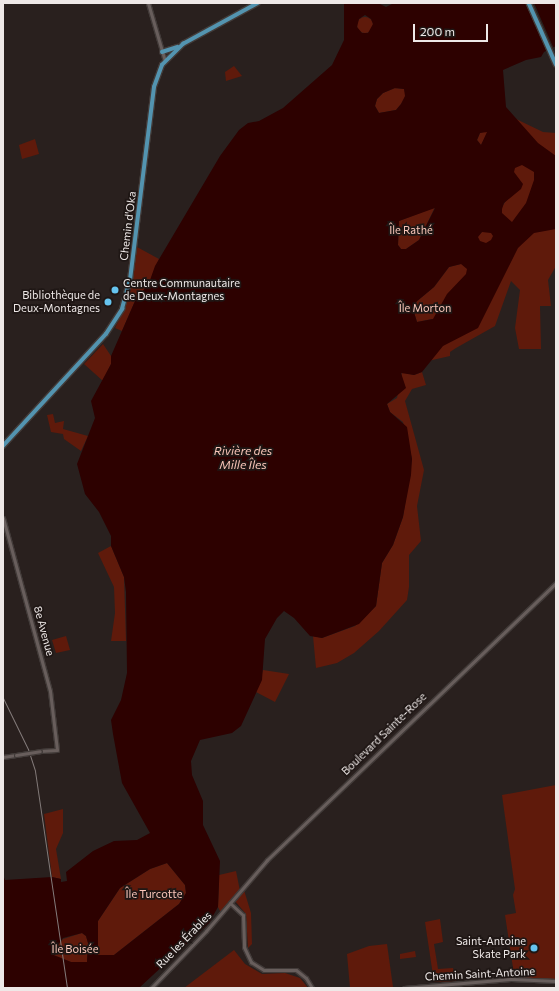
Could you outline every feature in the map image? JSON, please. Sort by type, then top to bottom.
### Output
[{"type":"main road","points":[[162,52],[178,47],[258,3]]},
{"type":"main road","points":[[529,3],[556,64]]},
{"type":"main road","points":[[165,61],[178,47]]},
{"type":"main road","name":"Chemin d'Oka","points":[[3,446],[106,334],[122,309],[130,280],[154,88],[165,61]]},
{"type":"street","points":[[148,3],[165,61]]},
{"type":"street","name":"8e Avenue","points":[[3,518],[49,683],[57,750],[40,751],[3,758]]},
{"type":"street","name":"Boulevard Sainte-Rose","points":[[230,903],[267,860],[556,583]]},
{"type":"street","points":[[230,903],[243,915],[244,947],[251,962],[264,970],[296,970],[306,978],[312,988]]},
{"type":"street","name":"Rue les Érables","points":[[151,988],[230,903]]},
{"type":"street","name":"Chemin Saint-Antoine","points":[[404,988],[511,980],[556,981]]},
{"type":"green space","points":[[365,17],[371,19],[373,25],[371,31],[365,33],[359,31],[357,25],[359,19]]},
{"type":"green space","points":[[234,66],[242,76],[226,81],[225,72]]},
{"type":"green space","points":[[395,88],[404,89],[406,96],[401,104],[396,110],[379,113],[375,106],[377,99],[383,93]]},
{"type":"green space","name":"Île Morton","points":[[514,118],[543,132],[556,133],[556,266],[548,280],[551,306],[540,306],[541,349],[519,349],[515,328],[520,290],[511,281],[495,326],[450,352],[450,356],[428,361],[432,319],[417,322],[413,309],[416,302],[434,287],[449,267],[461,264],[473,242],[497,215],[507,199]]},
{"type":"green space","points":[[486,131],[488,132],[481,145],[477,140],[480,133]]},
{"type":"green space","points":[[35,139],[39,154],[22,159],[19,145]]},
{"type":"green space","name":"Île Rathé","points":[[435,207],[419,240],[406,249],[401,249],[398,245],[399,221]]},
{"type":"green space","points":[[137,247],[159,259],[149,283],[135,301],[122,331],[115,328],[129,298]]},
{"type":"green space","points":[[103,344],[111,356],[111,364],[103,381],[84,364]]},
{"type":"green space","points":[[402,372],[414,375],[422,372],[426,385],[412,389],[405,401],[424,470],[417,506],[421,541],[409,555],[409,587],[407,600],[379,631],[354,653],[337,663],[316,668],[313,636],[322,638],[355,626],[376,606],[382,563],[393,545],[403,517],[412,459],[403,422],[390,412],[387,404],[397,398]]},
{"type":"green space","points":[[53,414],[55,423],[64,421],[63,429],[88,436],[81,451],[64,439],[63,434],[51,432],[47,415]]},
{"type":"green space","points":[[111,546],[124,577],[126,641],[111,641],[115,613],[114,587],[98,553]]},
{"type":"green space","points":[[66,636],[70,650],[56,653],[52,640]]},
{"type":"green space","points":[[263,670],[289,674],[275,702],[256,692]]},
{"type":"green space","points":[[556,785],[556,981],[515,981],[505,915],[516,913],[513,895],[515,889],[502,795]]},
{"type":"green space","points":[[63,809],[63,833],[56,849],[61,879],[52,877],[44,814]]},
{"type":"green space","name":"Île Turcotte","points":[[167,863],[185,885],[186,893],[179,904],[114,955],[98,955],[98,921],[120,888],[150,869]]},
{"type":"green space","points":[[236,871],[240,891],[221,913],[218,907],[219,875]]},
{"type":"green space","points":[[244,890],[251,913],[252,944],[248,948],[246,914],[235,901]]},
{"type":"green space","points":[[440,919],[443,942],[434,944],[438,969],[453,968],[456,981],[434,982],[425,922]]},
{"type":"green space","name":"Île Boisée","points":[[82,933],[86,936],[88,943],[87,962],[71,962],[51,954],[63,939]]},
{"type":"green space","points":[[387,944],[393,987],[350,988],[347,954],[369,946]]},
{"type":"green space","points":[[234,950],[245,964],[262,974],[285,973],[300,978],[308,988],[184,988]]},
{"type":"green space","points":[[415,951],[416,957],[400,959],[400,954]]},
{"type":"water","name":"Rivière des Mille Îles","points":[[344,3],[378,3],[386,7],[394,3],[556,3],[556,46],[544,52],[541,57],[526,60],[503,70],[506,107],[538,143],[556,156],[556,229],[534,233],[518,248],[478,328],[443,346],[422,372],[414,375],[401,373],[406,388],[387,404],[390,412],[407,427],[412,459],[411,475],[403,517],[393,545],[382,563],[376,606],[359,624],[322,638],[310,636],[294,618],[284,611],[277,618],[265,639],[262,680],[241,726],[232,733],[200,740],[191,761],[192,775],[203,801],[203,825],[220,861],[218,907],[209,923],[139,988],[3,988],[3,875],[5,880],[52,877],[61,879],[61,882],[67,881],[66,872],[93,851],[114,841],[137,840],[150,833],[122,783],[111,720],[121,700],[127,673],[126,592],[124,577],[111,546],[111,536],[99,512],[85,494],[77,464],[95,418],[91,401],[111,364],[111,356],[135,301],[149,283],[155,266],[220,156],[239,130],[248,123],[259,121],[283,108],[332,65],[344,40]],"holes":[[[365,15],[371,19],[373,24],[368,33],[362,33],[357,27],[359,19]],[[395,88],[404,89],[405,96],[396,110],[379,113],[375,106],[377,99],[383,93]],[[487,132],[481,145],[477,140],[480,133]],[[522,165],[534,172],[534,180],[526,203],[512,222],[502,213],[502,209],[504,203],[521,189],[523,184],[514,172],[515,168]],[[435,208],[419,240],[406,249],[401,249],[398,245],[399,221]],[[482,232],[491,233],[493,236],[491,240],[486,243],[480,241],[478,237]],[[461,264],[467,269],[466,274],[447,294],[433,319],[417,322],[413,309],[416,302],[434,287],[449,267]],[[167,863],[185,885],[186,893],[179,904],[114,955],[98,955],[98,921],[120,888],[150,869]],[[82,933],[86,936],[88,943],[87,962],[71,962],[51,954],[63,938]]]},
{"type":"pier","points":[[526,3],[534,3],[554,49],[547,52]]},
{"type":"tram line","points":[[3,698],[28,749],[35,771],[67,988]]},
{"type":"place","name":"Centre Communautaire de Deux-Montagnes","points":[[115,290]]},
{"type":"place","name":"Bibliothèque de Deux-Montagnes","points":[[108,302]]},
{"type":"place","name":"Saint-Antoine Skate Park","points":[[534,948]]}]
